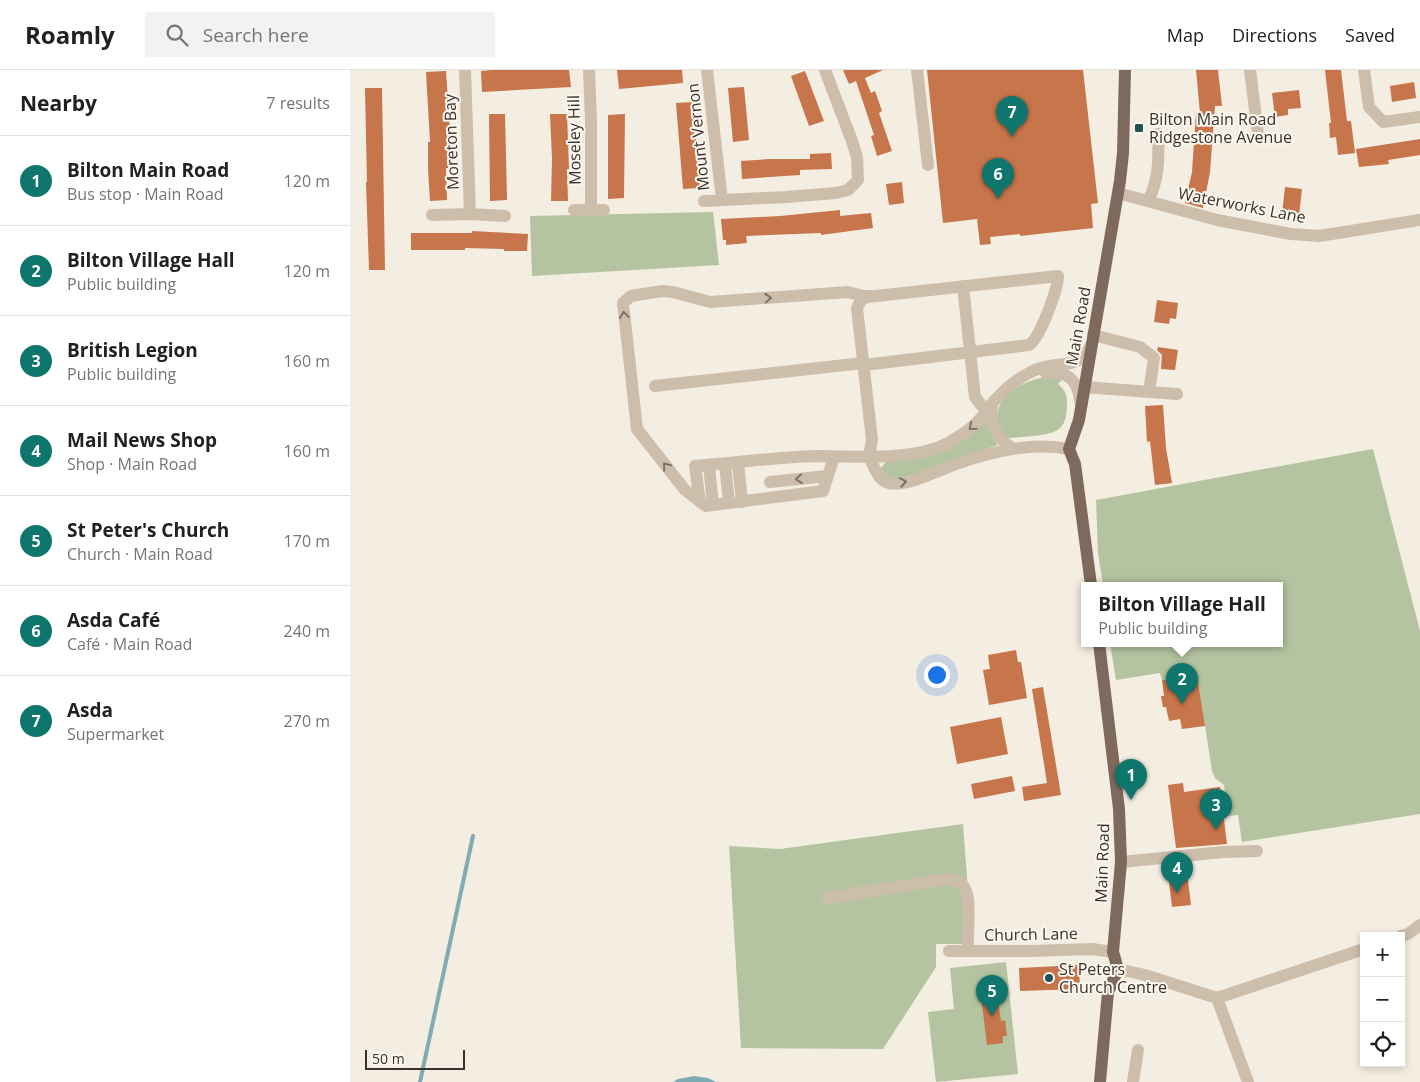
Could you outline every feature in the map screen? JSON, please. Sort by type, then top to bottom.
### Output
[{"type":"main road","name":"Main Road","points":[[1069,449],[1077,429],[1081,409],[1118,193],[1123,154],[1125,70]]},
{"type":"main road","points":[[1069,449],[1075,464],[1091,582]]},
{"type":"main road","name":"Main Road","points":[[1099,647],[1119,809],[1121,862],[1113,952],[1118,970]]},
{"type":"main road","points":[[1100,1082],[1108,992],[1118,970]]},
{"type":"street","name":"Moreton Bay","points":[[465,70],[470,214]]},
{"type":"street","name":"Moseley Hill","points":[[574,210],[598,210],[589,70]]},
{"type":"street","name":"Mount Vernon","points":[[707,70],[722,200]]},
{"type":"street","name":"Mount Vernon","points":[[704,201],[836,193],[848,190],[858,180],[855,149],[825,70]]},
{"type":"street","points":[[917,70],[928,165]]},
{"type":"street","points":[[1250,70],[1258,134]]},
{"type":"street","points":[[1364,70],[1370,107],[1383,122],[1420,117]]},
{"type":"street","points":[[1148,201],[1155,189],[1159,156],[1158,134]]},
{"type":"street","name":"Waterworks Lane","points":[[1118,193],[1217,220],[1292,234],[1319,236],[1420,220]]},
{"type":"street","name":"Moreton Bay","points":[[432,215],[470,214],[505,216]]},
{"type":"street","points":[[655,386],[864,364],[970,353],[1024,346],[1033,342],[1055,294],[1058,276],[875,296],[864,298],[857,306],[864,364],[872,440],[869,457],[881,480],[890,484],[897,484],[1012,448],[1053,446],[1069,449]]},
{"type":"street","points":[[962,286],[975,397],[989,407],[994,429],[1005,444],[1012,448]]},
{"type":"street","points":[[834,456],[823,492],[706,504],[685,490],[637,429],[623,306],[624,300],[634,295],[666,291],[710,302],[848,292],[863,296],[875,296]]},
{"type":"street","points":[[706,504],[695,466],[816,456],[869,457],[915,452],[939,446],[969,430],[989,407],[1017,380],[1047,365],[1078,361],[1086,355],[1093,339],[1140,347],[1154,358],[1149,392]]},
{"type":"street","points":[[1017,380],[1042,373],[1062,373],[1074,382],[1078,388],[1081,409]]},
{"type":"street","points":[[1084,387],[1177,394]]},
{"type":"street","points":[[768,460],[772,498]]},
{"type":"street","points":[[731,463],[736,502]]},
{"type":"street","points":[[770,482],[827,476]]},
{"type":"street","points":[[1121,862],[1224,852],[1257,851]]},
{"type":"street","points":[[828,898],[947,879],[957,880],[963,885],[968,896],[968,951]]},
{"type":"street","points":[[1405,935],[1420,925]]},
{"type":"street","name":"Church Lane","points":[[950,951],[1092,949],[1113,952]]},
{"type":"street","points":[[1118,970],[1146,975],[1217,998],[1360,950]]},
{"type":"street","points":[[1217,998],[1248,1082]]},
{"type":"street","points":[[1133,1082],[1138,1050]]},
{"type":"green space","points":[[713,212],[719,265],[532,276],[530,216]]},
{"type":"green space","points":[[1044,377],[1062,380],[1058,384],[1064,391],[1067,401],[1065,421],[1059,429],[1050,433],[1008,438],[998,425],[998,409],[1001,402],[1006,395],[1021,385]]},
{"type":"green space","points":[[987,421],[991,434],[998,445],[967,455],[893,486],[881,468],[886,462],[930,455]]},
{"type":"green space","points":[[1373,449],[1420,631],[1420,814],[1242,842],[1238,815],[1228,816],[1224,785],[1215,778],[1212,771],[1197,675],[1162,680],[1160,673],[1116,680],[1111,647],[1283,647],[1283,582],[1103,582],[1098,553],[1096,500]]},
{"type":"green space","points":[[963,824],[972,944],[936,944],[936,967],[883,1049],[741,1048],[729,846],[780,849]]},
{"type":"green space","points":[[1006,962],[1018,1074],[936,1082],[928,1012],[954,1009],[950,968]]},
{"type":"water","points":[[694,1076],[708,1078],[716,1082],[673,1082],[678,1079]]},
{"type":"building","points":[[569,70],[571,87],[482,92],[481,71]]},
{"type":"building","points":[[617,70],[682,70],[683,83],[619,89]]},
{"type":"building","points":[[843,70],[883,70],[865,78],[871,93],[875,91],[882,111],[879,113],[892,151],[877,156],[871,136],[874,135],[856,81],[849,84]]},
{"type":"building","points":[[927,70],[1083,70],[1098,203],[1091,204],[1093,228],[1020,236],[1020,234],[990,237],[991,244],[980,245],[977,219],[943,223]]},
{"type":"building","points":[[1196,70],[1218,70],[1222,106],[1215,106],[1210,172],[1203,208],[1185,203],[1192,172],[1196,113],[1200,113]]},
{"type":"building","points":[[1325,70],[1341,70],[1347,121],[1351,121],[1355,153],[1338,155],[1336,137],[1330,138],[1329,123],[1331,123]]},
{"type":"building","points":[[446,71],[450,132],[448,168],[446,168],[447,200],[430,201],[428,142],[430,142],[426,72]]},
{"type":"building","points":[[805,71],[824,121],[809,126],[791,76]]},
{"type":"building","points":[[1414,82],[1416,98],[1392,102],[1390,86]]},
{"type":"building","points":[[744,87],[749,140],[733,142],[728,88]]},
{"type":"building","points":[[365,88],[382,88],[385,270],[369,270]]},
{"type":"building","points":[[1299,90],[1301,108],[1288,109],[1288,115],[1275,117],[1272,93]]},
{"type":"building","points":[[693,102],[700,188],[683,189],[676,103]]},
{"type":"building","points":[[489,114],[505,114],[507,200],[490,201]]},
{"type":"building","points":[[550,114],[567,114],[568,201],[551,201]]},
{"type":"building","points":[[625,114],[624,198],[608,199],[608,115]]},
{"type":"building","points":[[1420,139],[1420,155],[1388,160],[1389,164],[1359,167],[1356,149]]},
{"type":"building","points":[[831,153],[832,169],[800,170],[800,175],[742,179],[741,161],[810,159],[810,154]]},
{"type":"building","points":[[902,182],[904,203],[889,205],[886,184]]},
{"type":"building","points":[[1285,187],[1302,189],[1299,216],[1282,214]]},
{"type":"building","points":[[840,210],[840,216],[871,213],[873,228],[821,235],[821,233],[746,236],[747,243],[726,245],[726,240],[723,240],[721,219]]},
{"type":"building","points":[[472,231],[528,234],[527,251],[465,248],[465,250],[411,250],[411,233],[472,233]]},
{"type":"building","points":[[1157,300],[1178,303],[1176,319],[1170,318],[1169,324],[1154,322]]},
{"type":"building","points":[[1158,347],[1178,350],[1175,370],[1161,369],[1162,355],[1157,350]]},
{"type":"building","points":[[1163,405],[1166,448],[1172,483],[1155,485],[1150,441],[1147,442],[1145,406]]},
{"type":"building","points":[[1016,650],[1018,662],[1021,662],[1027,698],[989,705],[983,670],[990,669],[988,655]]},
{"type":"building","points":[[1197,675],[1205,726],[1182,729],[1180,719],[1169,721],[1166,707],[1163,707],[1161,696],[1164,696],[1162,680]]},
{"type":"building","points":[[1043,687],[1061,795],[1024,801],[1022,787],[1047,783],[1032,689]]},
{"type":"building","points":[[1001,717],[1008,754],[957,764],[950,727]]},
{"type":"building","points":[[1012,776],[1015,791],[974,799],[971,784]]},
{"type":"building","points":[[1183,783],[1184,792],[1220,787],[1227,844],[1176,848],[1168,785]]},
{"type":"building","points":[[1186,864],[1191,905],[1172,907],[1167,866]]},
{"type":"building","name":"St Peters Church Centre","points":[[1079,965],[1080,989],[1020,991],[1019,968]]},
{"type":"building","points":[[997,994],[1001,1021],[1005,1020],[1007,1036],[1003,1036],[1003,1043],[987,1045],[981,996]]},
{"type":"waterway","points":[[420,1082],[473,836]]},
{"type":"place","name":"Bilton Main Road Ridgestone Avenue","points":[[1139,128]]},
{"type":"place","name":"Asda","points":[[1012,137]]},
{"type":"place","name":"Asda Café","points":[[998,199]]},
{"type":"place","name":"Bilton Village Hall","points":[[1182,704]]},
{"type":"place","name":"Bilton Main Road","points":[[1131,800]]},
{"type":"place","name":"British Legion","points":[[1216,830]]},
{"type":"place","name":"Mail News Shop","points":[[1177,893]]},
{"type":"place","name":"St Peters Church Centre","points":[[1049,978]]},
{"type":"place","name":"St Peter's Church","points":[[992,1016]]}]
